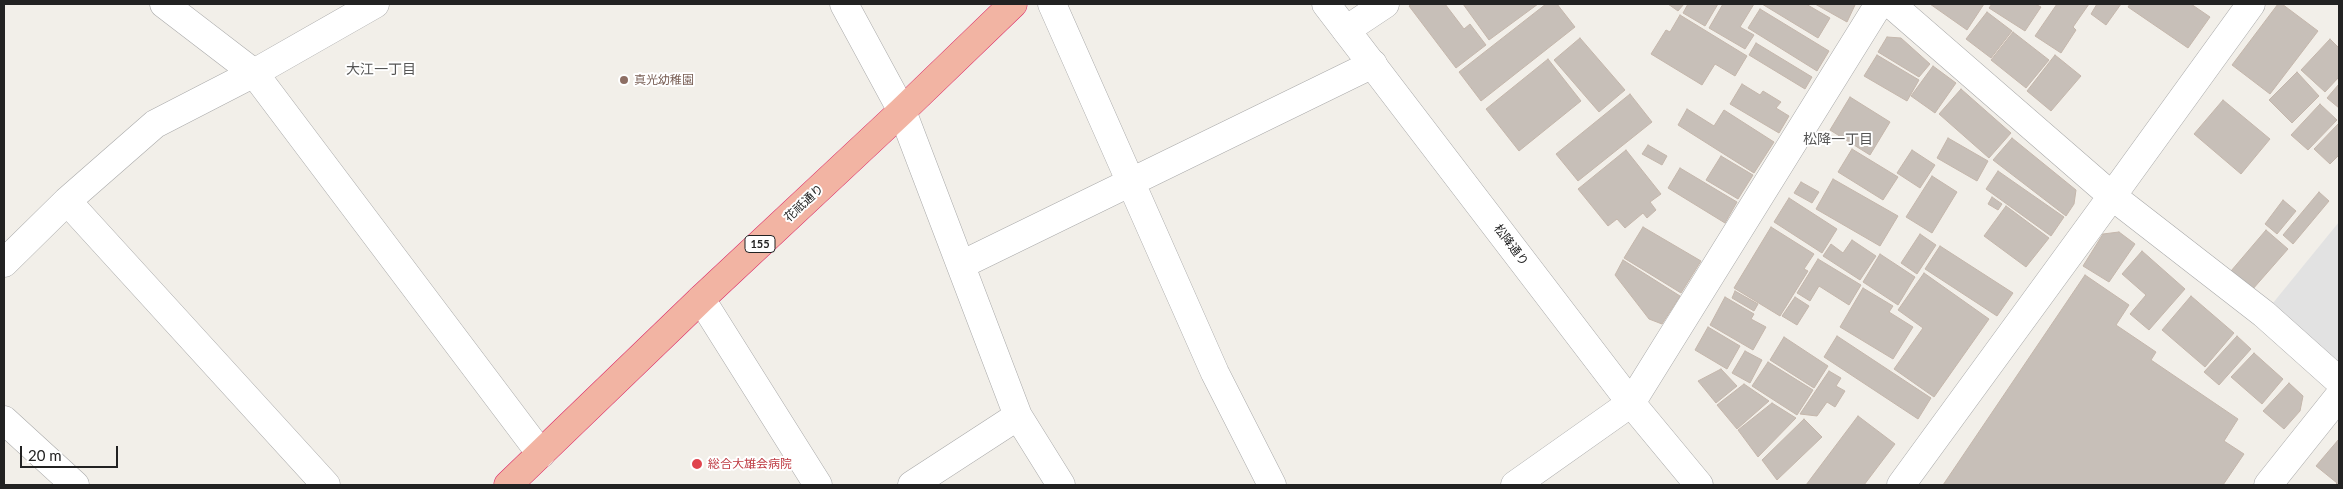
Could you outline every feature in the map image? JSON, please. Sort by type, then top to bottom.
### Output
[{"type":"highway","name":"花祇通り","points":[[508,485],[701,299],[1013,4]]},
{"type":"street","points":[[164,4],[254,73],[540,454]]},
{"type":"street","points":[[4,262],[67,201],[155,124],[254,73],[375,4]]},
{"type":"street","points":[[844,4],[902,111],[1018,416],[1061,485]]},
{"type":"street","points":[[1052,4],[1215,373],[1272,485]]},
{"type":"street","name":"松降通り","points":[[1326,4],[1631,403],[1699,485]]},
{"type":"street","points":[[1346,30],[1385,4]]},
{"type":"street","points":[[1515,485],[1631,403],[1879,4]]},
{"type":"street","points":[[1891,4],[2112,196],[2264,314],[2339,381]]},
{"type":"street","points":[[1901,485],[2252,4]]},
{"type":"street","points":[[961,265],[1372,64]]},
{"type":"street","points":[[67,201],[326,485]]},
{"type":"street","points":[[701,299],[818,485]]},
{"type":"street","points":[[2268,485],[2339,396]]},
{"type":"street","points":[[912,485],[1018,416]]},
{"type":"street","points":[[4,420],[75,485]]},
{"type":"shaded area","points":[[2339,222],[2339,381],[2264,314]]},
{"type":"building","points":[[1412,4],[1445,4],[1464,29],[1470,24],[1486,45],[1456,68],[1409,6]]},
{"type":"building","points":[[1463,4],[1538,4],[1489,40]]},
{"type":"building","points":[[1546,4],[1557,4],[1575,27],[1481,101],[1459,72]]},
{"type":"building","points":[[1668,4],[1684,4],[1678,11]]},
{"type":"building","points":[[1688,4],[1718,4],[1705,26],[1683,13]]},
{"type":"building","points":[[1723,4],[1754,4],[1740,27],[1754,35],[1745,49],[1709,28]]},
{"type":"building","points":[[1762,4],[1806,4],[1830,18],[1818,38]]},
{"type":"building","points":[[1815,4],[1854,4],[1855,5],[1847,22]]},
{"type":"building","points":[[1930,4],[1984,4],[1967,30]]},
{"type":"building","points":[[1992,4],[2035,4],[2041,7],[2025,31],[1989,8]]},
{"type":"building","points":[[2057,4],[2089,4],[2073,27],[2076,30],[2061,53],[2035,36]]},
{"type":"building","points":[[2097,4],[2121,4],[2106,25],[2091,14]]},
{"type":"building","points":[[2130,4],[2191,4],[2210,17],[2188,48],[2128,7]]},
{"type":"building","points":[[2278,4],[2282,4],[2318,31],[2270,94],[2232,65]]},
{"type":"building","points":[[1760,9],[1829,51],[1817,71],[1748,28]]},
{"type":"building","points":[[1987,12],[2012,31],[1991,58],[1966,39]]},
{"type":"building","points":[[1680,15],[1747,56],[1735,76],[1715,64],[1702,85],[1651,54],[1666,30],[1670,32]]},
{"type":"building","points":[[2013,32],[2049,60],[2026,88],[1991,60]]},
{"type":"building","points":[[1887,37],[1901,38],[1930,64],[1919,77],[1878,52]]},
{"type":"building","points":[[1580,38],[1625,90],[1599,112],[1554,60]]},
{"type":"building","points":[[2330,39],[2339,48],[2339,77],[2325,92],[2301,70]]},
{"type":"building","points":[[1756,43],[1812,77],[1805,89],[1749,55]]},
{"type":"building","points":[[1877,55],[1919,80],[1907,101],[1864,76]]},
{"type":"building","points":[[2055,55],[2081,76],[2051,111],[2027,91]]},
{"type":"building","points":[[1548,59],[1581,101],[1519,151],[1486,109]]},
{"type":"building","points":[[1933,66],[1956,83],[1935,113],[1911,96]]},
{"type":"building","points":[[2297,72],[2319,96],[2292,123],[2269,100]]},
{"type":"building","points":[[1742,84],[1760,95],[1763,91],[1781,102],[1776,108],[1789,116],[1779,133],[1730,104]]},
{"type":"building","points":[[2339,84],[2339,108],[2327,98]]},
{"type":"building","points":[[1961,89],[2011,133],[1989,158],[1939,114]]},
{"type":"building","points":[[1630,94],[1652,122],[1578,181],[1556,154]]},
{"type":"building","points":[[1850,97],[1890,122],[1870,155],[1830,130]]},
{"type":"building","points":[[2223,100],[2270,139],[2241,174],[2194,134]]},
{"type":"building","points":[[2320,104],[2337,120],[2308,150],[2291,135]]},
{"type":"building","points":[[1687,109],[1714,126],[1724,110],[1774,142],[1754,173],[1678,125]]},
{"type":"building","points":[[2339,123],[2339,155],[2330,164],[2314,149]]},
{"type":"building","points":[[1948,138],[1988,161],[1977,181],[1937,158]]},
{"type":"building","points":[[2012,138],[2076,190],[2074,204],[2066,216],[1993,160]]},
{"type":"building","points":[[1648,145],[1667,156],[1662,165],[1642,154]]},
{"type":"building","points":[[1852,149],[1898,177],[1883,200],[1838,172]]},
{"type":"building","points":[[1626,150],[1661,194],[1650,202],[1656,210],[1647,218],[1643,213],[1625,228],[1617,219],[1608,226],[1578,189]]},
{"type":"building","points":[[1912,150],[1935,165],[1920,188],[1897,173]]},
{"type":"building","points":[[1721,156],[1753,175],[1738,199],[1706,180]]},
{"type":"building","points":[[1680,168],[1737,202],[1725,223],[1668,188]]},
{"type":"building","points":[[1998,171],[2064,217],[2051,236],[1986,189]]},
{"type":"building","points":[[1932,176],[1957,192],[1932,233],[1906,217]]},
{"type":"building","points":[[1833,179],[1898,216],[1880,246],[1816,209]]},
{"type":"building","points":[[1801,182],[1819,192],[1812,203],[1794,193]]},
{"type":"building","points":[[2319,192],[2329,201],[2293,244],[2283,235]]},
{"type":"building","points":[[1992,197],[2002,204],[1998,210],[1988,204]]},
{"type":"building","points":[[1789,198],[1837,229],[1822,253],[1774,222]]},
{"type":"building","points":[[2283,200],[2296,211],[2277,234],[2265,224]]},
{"type":"building","points":[[2006,206],[2049,238],[2026,267],[1984,236]]},
{"type":"building","points":[[1643,227],[1701,261],[1681,293],[1624,258]]},
{"type":"building","points":[[1771,227],[1814,254],[1804,269],[1808,271],[1780,316],[1734,288]]},
{"type":"building","points":[[2266,230],[2288,249],[2252,290],[2231,271]]},
{"type":"building","points":[[2119,232],[2135,244],[2109,282],[2083,266],[2103,234]]},
{"type":"building","points":[[1920,234],[1936,245],[1917,274],[1901,263]]},
{"type":"building","points":[[1852,240],[1876,256],[1860,280],[1823,256],[1831,244],[1843,253]]},
{"type":"building","points":[[1940,246],[2013,293],[1997,316],[1925,269]]},
{"type":"building","points":[[2142,251],[2185,289],[2149,330],[2130,314],[2146,295],[2122,274]]},
{"type":"building","points":[[1880,254],[1915,277],[1898,305],[1863,282]]},
{"type":"building","points":[[1818,259],[1861,285],[1849,305],[1819,286],[1810,301],[1797,293]]},
{"type":"building","points":[[1623,260],[1680,296],[1662,324],[1649,319],[1615,275]]},
{"type":"building","points":[[1924,273],[1989,319],[1934,397],[1894,369],[1923,328],[1898,310]]},
{"type":"building","points":[[2085,275],[2129,305],[2116,325],[2156,352],[2151,360],[2238,419],[2224,441],[2244,454],[2223,485],[1943,485]]},
{"type":"building","points":[[1863,288],[1893,306],[1889,312],[1913,327],[1893,359],[1840,327]]},
{"type":"building","points":[[1735,291],[1758,304],[1754,311],[1732,298]]},
{"type":"building","points":[[2191,296],[2234,333],[2205,367],[2162,330]]},
{"type":"building","points":[[1725,297],[1754,314],[1751,319],[1766,327],[1753,350],[1710,325]]},
{"type":"building","points":[[1795,297],[1809,306],[1797,325],[1782,316]]},
{"type":"building","points":[[1708,327],[1740,346],[1727,369],[1695,350]]},
{"type":"building","points":[[1837,336],[1931,398],[1918,419],[1824,357]]},
{"type":"building","points":[[2237,336],[2251,349],[2219,385],[2204,372]]},
{"type":"building","points":[[1784,337],[1828,366],[1814,388],[1770,360]]},
{"type":"building","points":[[1745,351],[1762,360],[1750,383],[1732,373]]},
{"type":"building","points":[[2254,353],[2283,379],[2262,404],[2231,377]]},
{"type":"building","points":[[1768,362],[1813,390],[1797,415],[1752,386]]},
{"type":"building","points":[[1721,369],[1737,386],[1716,403],[1698,381]]},
{"type":"building","points":[[1829,371],[1841,378],[1836,386],[1845,391],[1835,407],[1827,402],[1817,416],[1800,414]]},
{"type":"building","points":[[2289,383],[2303,396],[2300,411],[2284,429],[2263,411]]},
{"type":"building","points":[[1744,384],[1769,401],[1737,429],[1717,405]]},
{"type":"building","points":[[1772,403],[1796,418],[1758,457],[1738,430]]},
{"type":"building","points":[[1858,416],[1895,444],[1864,485],[1806,485]]},
{"type":"building","points":[[1804,419],[1822,437],[1777,480],[1762,460]]},
{"type":"building","points":[[2339,439],[2339,485],[2335,485],[2337,483],[2316,466]]},
{"type":"place","name":"真光幼稚園","points":[[624,80]]},
{"type":"place","name":"総合大雄会病院","points":[[697,464]]},
{"type":"district","name":"大江一丁目","points":[[381,69]]},
{"type":"district","name":"松降一丁目","points":[[1838,139]]}]
